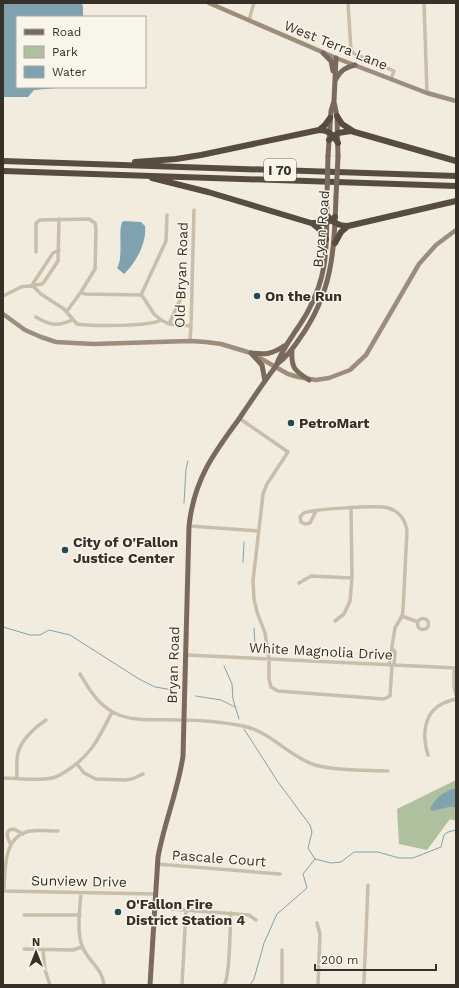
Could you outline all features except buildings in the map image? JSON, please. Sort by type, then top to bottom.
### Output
[{"type":"highway","points":[[337,116],[342,124],[354,132]]},
{"type":"highway","points":[[104,165],[176,159],[201,155],[319,130],[330,118]]},
{"type":"highway","points":[[319,130],[332,135],[338,143]]},
{"type":"highway","points":[[332,135],[344,131],[354,132],[456,161]]},
{"type":"highway","name":"I 70","points":[[3,161],[456,176]]},
{"type":"highway","name":"I 70","points":[[3,171],[456,186]]},
{"type":"highway","points":[[138,175],[208,192],[311,224],[320,229],[326,239]]},
{"type":"highway","points":[[326,214],[332,221],[340,226],[348,226],[456,200]]},
{"type":"highway","points":[[311,224],[332,221]]},
{"type":"highway","points":[[334,243],[341,232],[348,226]]},
{"type":"main road","points":[[323,53],[331,61],[335,81]]},
{"type":"main road","name":"Bryan Road","points":[[332,135],[330,118],[334,101],[336,58]]},
{"type":"main road","points":[[335,81],[341,70],[355,65]]},
{"type":"main road","name":"Bryan Road","points":[[326,214],[328,156],[337,116],[334,101]]},
{"type":"main road","name":"Bryan Road","points":[[276,366],[280,353],[307,313],[319,286],[325,265],[326,239],[332,221],[336,197],[338,143]]},
{"type":"main road","name":"Bryan Road","points":[[150,985],[157,864],[162,837],[179,779],[183,756],[189,526],[194,500],[201,477],[214,454],[276,366],[287,357],[292,350],[308,326],[322,300],[328,279],[334,243],[332,221]]},
{"type":"main road","points":[[251,353],[274,353],[287,343]]},
{"type":"main road","points":[[292,350],[291,360],[294,369],[309,380]]},
{"type":"main road","points":[[251,353],[262,365],[265,381]]},
{"type":"street","name":"West Terra Lane","points":[[209,3],[323,53],[427,93],[456,101]]},
{"type":"street","points":[[249,20],[254,3]]},
{"type":"street","points":[[348,3],[351,50],[353,53],[394,71],[391,79]]},
{"type":"street","points":[[424,3],[427,93]]},
{"type":"street","name":"Old Bryan Road","points":[[190,341],[194,210]]},
{"type":"street","points":[[141,295],[166,241],[167,215]]},
{"type":"street","points":[[3,296],[21,288],[42,284],[44,282],[56,264],[59,219]]},
{"type":"street","points":[[36,252],[36,223],[40,220],[89,219],[95,222],[95,269],[81,292],[66,311]]},
{"type":"street","points":[[3,314],[25,330],[56,342],[93,344],[190,341],[220,344],[251,353],[292,376],[309,380],[323,380],[350,370],[361,360],[369,350],[423,259],[436,245],[456,230]]},
{"type":"street","points":[[32,285],[53,253],[58,250]]},
{"type":"street","points":[[32,285],[41,294],[66,311],[74,323],[129,325],[157,323],[161,320]]},
{"type":"street","points":[[81,292],[86,294],[141,295]]},
{"type":"street","points":[[141,295],[154,314],[161,320],[169,324],[191,326]]},
{"type":"street","points":[[169,324],[181,298]]},
{"type":"street","points":[[36,317],[49,324],[62,324],[72,320]]},
{"type":"street","points":[[239,418],[288,452],[267,484],[263,494],[253,581],[254,599],[257,612],[266,633],[269,659],[269,679],[271,687],[278,691],[384,699],[390,696],[391,665],[395,652],[392,648],[395,628],[402,616],[403,610],[408,530],[405,521],[400,515],[388,508],[382,507],[351,508],[316,511],[305,513],[302,515],[301,522],[305,524],[310,523],[316,511]]},
{"type":"street","points":[[335,621],[344,614],[350,601],[352,578],[351,508]]},
{"type":"street","points":[[189,526],[258,531]]},
{"type":"street","points":[[299,583],[311,576],[352,578]]},
{"type":"street","points":[[402,616],[418,622]]},
{"type":"street","name":"White Magnolia Drive","points":[[186,655],[455,668]]},
{"type":"street","points":[[455,668],[454,687],[456,695]]},
{"type":"street","points":[[80,674],[92,694],[100,703],[112,712],[120,715],[135,719],[184,720],[251,728],[314,765],[331,768],[388,771]]},
{"type":"street","points":[[428,755],[425,745],[426,721],[433,711],[443,703],[456,699]]},
{"type":"street","points":[[3,778],[46,779],[55,777],[77,764],[92,749],[112,712]]},
{"type":"street","points":[[17,778],[18,751],[23,742],[37,726],[46,720]]},
{"type":"street","points":[[77,764],[84,773],[96,779],[125,780],[132,779],[142,774]]},
{"type":"street","points":[[11,845],[7,836],[7,832],[9,830],[14,829],[23,834]]},
{"type":"street","points":[[4,891],[5,865],[13,841],[23,834],[35,831],[58,831]]},
{"type":"street","name":"Pascale Court","points":[[157,864],[280,874]]},
{"type":"street","points":[[363,985],[368,885]]},
{"type":"street","name":"Sunview Drive","points":[[4,891],[155,894]]},
{"type":"street","points":[[81,893],[80,935],[82,947],[102,974],[104,985]]},
{"type":"street","points":[[171,909],[249,915],[256,920]]},
{"type":"street","points":[[182,985],[186,910]]},
{"type":"street","points":[[224,985],[226,983],[228,971],[231,913]]},
{"type":"street","points":[[24,915],[80,916]]},
{"type":"street","points":[[317,922],[320,934],[318,985]]},
{"type":"street","points":[[24,949],[73,950],[82,947]]},
{"type":"street","points":[[43,950],[45,970],[50,985]]},
{"type":"street","points":[[282,950],[282,985]]},
{"type":"green space","points":[[456,780],[456,821],[450,819],[427,850],[399,844],[397,809]]},
{"type":"water","points":[[3,3],[81,3],[83,6],[83,16],[16,16],[16,88],[57,88],[34,90],[28,97],[3,97]]},
{"type":"water","points":[[122,222],[141,222],[145,226],[145,232],[140,252],[133,264],[124,274],[117,268],[120,259],[120,231]]},
{"type":"water","points":[[456,788],[456,807],[432,811],[430,809],[440,796]]},
{"type":"waterway","points":[[184,503],[186,469],[188,461]]},
{"type":"waterway","points":[[243,562],[244,542]]},
{"type":"waterway","points":[[3,627],[30,635],[40,635],[49,630],[70,635],[139,679],[155,687],[173,690]]},
{"type":"waterway","points":[[254,628],[255,645]]},
{"type":"waterway","points":[[224,666],[232,684],[233,699],[239,719]]},
{"type":"waterway","points":[[196,696],[221,700],[235,707]]},
{"type":"waterway","points":[[244,729],[278,782],[310,825],[312,832],[308,848],[315,859]]},
{"type":"waterway","points":[[315,859],[331,863],[341,862],[354,852],[378,852],[399,858],[413,858],[441,847],[444,835],[448,832],[456,830]]},
{"type":"waterway","points":[[250,985],[254,979],[264,943],[277,914],[307,888],[303,874],[315,859]]},
{"type":"place","name":"On the Run","points":[[257,296]]},
{"type":"place","name":"PetroMart","points":[[291,423]]},
{"type":"place","name":"City of O'Fallon Justice Center","points":[[65,550]]},
{"type":"place","name":"O'Fallon Fire District Station 4","points":[[118,912]]}]
